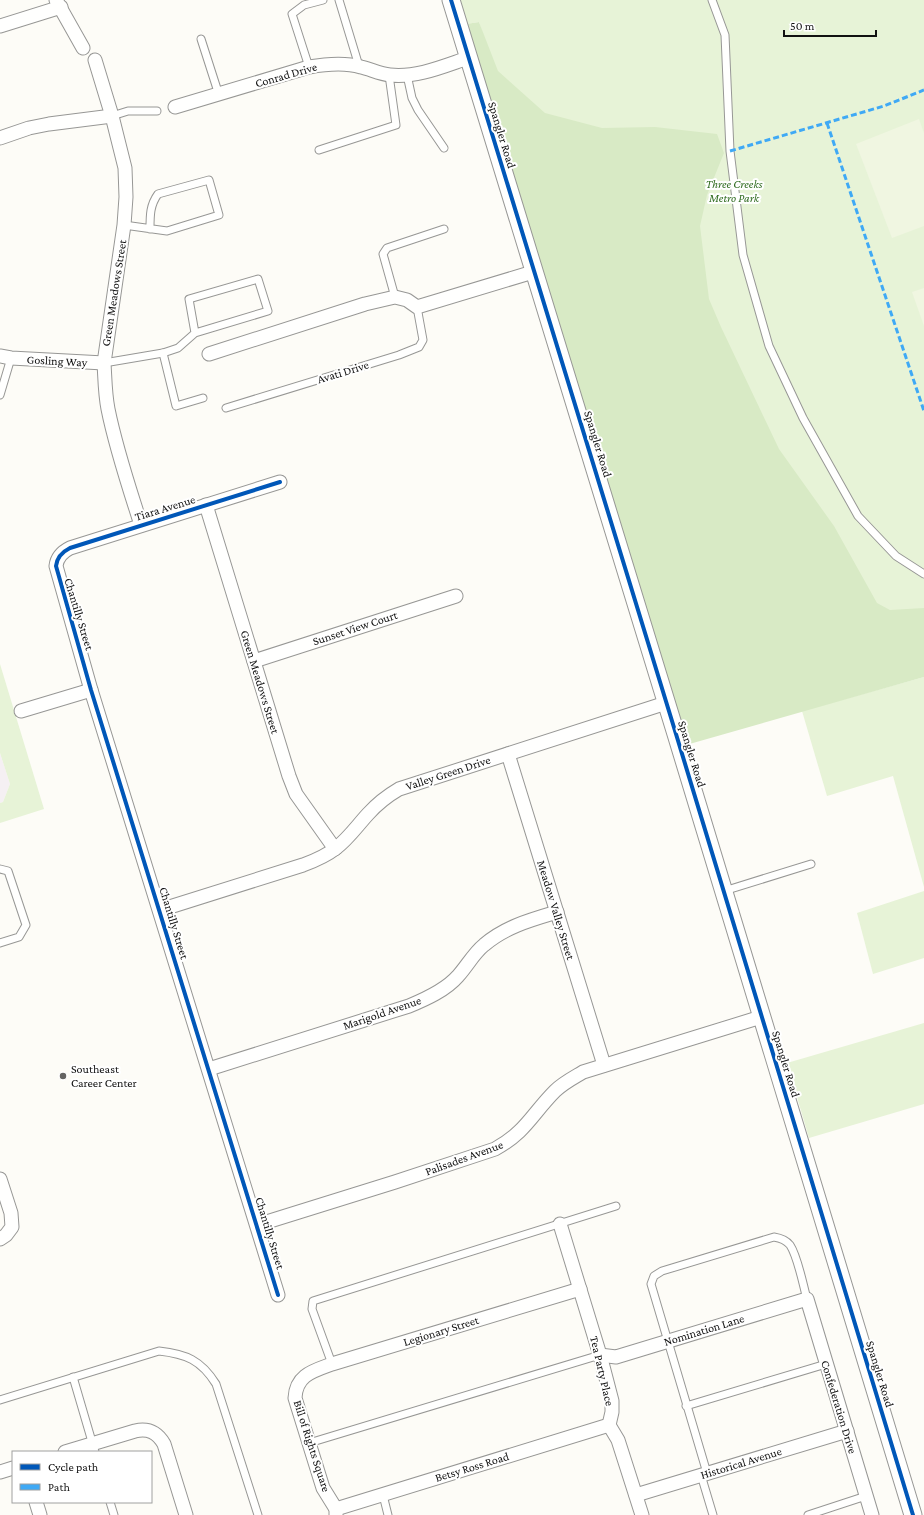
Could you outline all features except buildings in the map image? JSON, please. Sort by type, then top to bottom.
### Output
[{"type":"street","name":"Spangler Road","points":[[450,0],[913,1515]]},
{"type":"street","points":[[0,26],[59,3],[73,32],[83,48]]},
{"type":"street","name":"Conrad Drive","points":[[175,107],[321,64],[359,66],[389,75],[407,75],[426,72],[468,58]]},
{"type":"street","name":"Green Meadows Street","points":[[95,60],[112,116],[125,168],[126,197],[124,226],[104,363],[108,408],[141,526]]},
{"type":"street","points":[[0,138],[29,128],[49,124],[112,116]]},
{"type":"street","points":[[209,354],[365,304],[395,298],[407,300],[417,306],[534,272]]},
{"type":"street","name":"Gosling Way","points":[[5,357],[104,363]]},
{"type":"street","name":"Tiara Avenue","points":[[59,557],[70,548],[280,482]]},
{"type":"street","name":"Green Meadows Street","points":[[206,505],[289,776],[296,794],[335,849]]},
{"type":"street","name":"Chantilly Street","points":[[59,557],[56,571],[91,690],[258,1224],[278,1295]]},
{"type":"street","name":"Sunset View Court","points":[[254,661],[456,596]]},
{"type":"street","points":[[21,711],[91,690]]},
{"type":"street","name":"Valley Green Drive","points":[[160,910],[321,858],[346,840],[383,799],[399,789],[666,703]]},
{"type":"street","name":"Meadow Valley Street","points":[[508,754],[604,1065]]},
{"type":"street","name":"Marigold Avenue","points":[[209,1069],[409,1006],[427,998],[445,987],[457,977],[482,946],[501,932],[513,926],[557,912]]},
{"type":"street","name":"Palisades Avenue","points":[[258,1224],[424,1173],[495,1149],[509,1142],[519,1133],[555,1091],[567,1081],[583,1072],[761,1018]]},
{"type":"street","points":[[0,1179],[11,1214],[12,1227],[6,1235],[0,1239]]},
{"type":"street","name":"Tea Party Place","points":[[560,1224],[600,1355],[612,1401],[612,1412],[609,1425]]},
{"type":"street","name":"Legionary Street","points":[[304,1377],[314,1371],[332,1364],[580,1289]]},
{"type":"street","name":"Nomination Lane","points":[[600,1355],[616,1357],[807,1299]]},
{"type":"street","name":"Confederation Drive","points":[[807,1299],[872,1515]]},
{"type":"street","name":"Bill of Rights Square","points":[[304,1377],[298,1384],[295,1391],[295,1398],[322,1488],[336,1512]]},
{"type":"street","points":[[609,1425],[618,1440],[642,1515]]},
{"type":"street","name":"Betsy Ross Road","points":[[336,1512],[383,1495],[609,1425]]},
{"type":"street","points":[[71,1451],[93,1448],[143,1429],[153,1432],[164,1444],[186,1515]]},
{"type":"street","name":"Historical Avenue","points":[[636,1495],[847,1431]]},
{"type":"street","points":[[0,1472],[12,1468]]},
{"type":"street","points":[[36,1503],[40,1515]]},
{"type":"lane","points":[[309,67],[292,14],[304,5],[323,0]]},
{"type":"lane","points":[[339,0],[359,66]]},
{"type":"lane","points":[[712,0],[725,35],[730,151],[743,255],[769,346],[803,418],[858,516],[896,556],[924,574]]},
{"type":"lane","points":[[201,39],[219,95]]},
{"type":"lane","points":[[319,150],[396,125],[389,75]]},
{"type":"lane","points":[[407,75],[412,98],[418,110],[444,148]]},
{"type":"lane","points":[[112,116],[128,111],[157,111]]},
{"type":"lane","points":[[124,226],[167,231],[219,215],[209,180],[158,194],[153,200],[150,209],[150,229]]},
{"type":"lane","points":[[395,298],[383,254],[387,248],[444,229]]},
{"type":"lane","points":[[104,363],[163,353],[178,348],[195,333],[268,311],[258,280],[190,300],[195,333]]},
{"type":"lane","name":"Avati Drive","points":[[226,408],[419,347],[423,340],[417,306]]},
{"type":"lane","points":[[163,353],[176,406],[203,398]]},
{"type":"lane","name":"Gosling Way","points":[[0,395],[5,357]]},
{"type":"lane","points":[[723,891],[811,864]]},
{"type":"lane","points":[[0,869],[8,871],[26,925],[19,937],[0,943]]},
{"type":"lane","points":[[332,1364],[312,1309],[313,1301],[616,1206]]},
{"type":"lane","points":[[713,1515],[686,1406],[651,1284],[654,1276],[662,1271],[774,1237],[782,1239],[790,1244],[807,1299]]},
{"type":"lane","points":[[0,1400],[159,1351],[194,1359],[204,1366],[216,1384],[258,1515]]},
{"type":"lane","points":[[309,1443],[600,1355]]},
{"type":"lane","points":[[686,1406],[826,1364]]},
{"type":"lane","points":[[73,1377],[93,1448]]},
{"type":"lane","points":[[383,1495],[388,1515]]},
{"type":"lane","points":[[808,1515],[866,1496]]},
{"type":"lane","points":[[110,1503],[114,1515]]},
{"type":"shaded area","points":[[0,753],[10,784],[3,802],[0,803]]},
{"type":"green space","name":"Three Creeks Metro Park","points":[[459,0],[924,0],[924,665],[705,717],[479,22],[466,24]]},
{"type":"green space","points":[[479,22],[498,71],[545,113],[602,128],[655,127],[717,134],[724,153],[707,195],[700,226],[709,299],[779,449],[834,526],[877,603],[890,610],[924,608],[924,677],[686,745],[466,24]]},
{"type":"green space","points":[[919,119],[924,133],[924,226],[892,238],[856,144]]},
{"type":"green space","points":[[924,288],[924,326],[912,292]]},
{"type":"green space","points":[[0,664],[44,809],[0,823],[0,803],[3,802],[10,784],[0,753]]},
{"type":"green space","points":[[924,677],[924,887],[893,776],[827,796],[802,711]]},
{"type":"green space","points":[[924,891],[924,958],[873,974],[857,913]]},
{"type":"green space","points":[[924,1023],[924,1104],[809,1138],[787,1063]]},
{"type":"marked path","points":[[730,151],[884,106],[924,90]]},
{"type":"marked path","points":[[827,123],[924,411]]},
{"type":"cycle path","points":[[451,0],[913,1515]]},
{"type":"cycle path","points":[[278,1295],[91,690],[56,566],[60,555],[70,548],[280,482]]},
{"type":"place","name":"Southeast Career Center","points":[[63,1076]]}]
